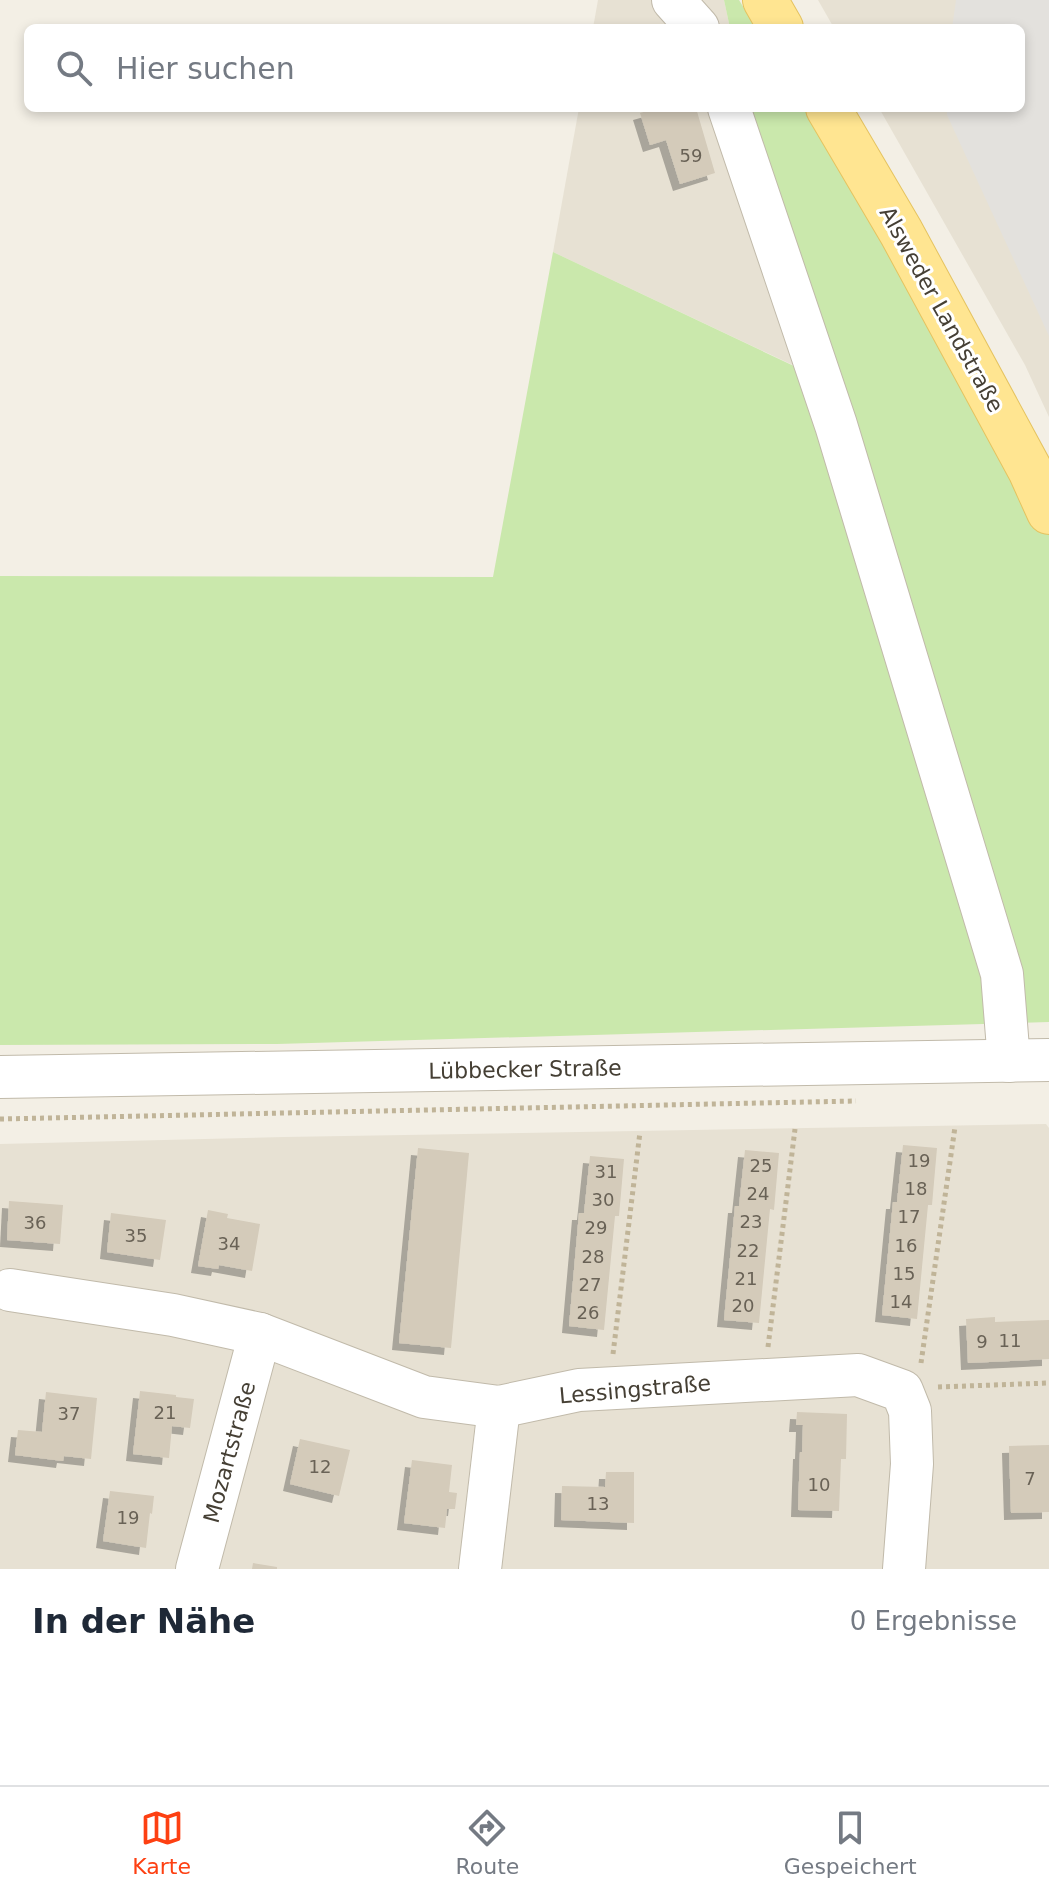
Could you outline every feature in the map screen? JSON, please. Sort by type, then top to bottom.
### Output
[{"type":"main road","points":[[765,0],[779,24]]},
{"type":"main road","name":"Alsweder Landstraße","points":[[830,112],[901,232],[1030,470],[1049,512]]},
{"type":"street","points":[[673,0],[694,24]]},
{"type":"street","points":[[730,112],[836,425],[1029,1060]]},
{"type":"street","name":"Lübbecker Straße","points":[[0,1077],[1029,1060]]},
{"type":"street","name":"Lessingstraße","points":[[10,1290],[173,1315],[260,1334],[424,1397],[499,1407],[579,1390],[858,1375],[905,1398]]},
{"type":"street","name":"Mozartstraße","points":[[197,1569],[260,1334]]},
{"type":"street","points":[[904,1569],[912,1464],[910,1411],[905,1398]]},
{"type":"street","points":[[480,1569],[499,1407]]},
{"type":"path","points":[[0,1119],[858,1101]]},
{"type":"path","points":[[905,1398],[923,1362],[955,1127]]},
{"type":"path","points":[[763,1380],[795,1129]]},
{"type":"path","points":[[609,1389],[640,1132]]},
{"type":"path","points":[[905,1398],[928,1387],[1049,1383]]},
{"type":"shaded area","points":[[598,0],[724,0],[729,24],[594,24]]},
{"type":"shaded area","points":[[818,0],[1049,0],[1049,417],[1025,365],[881,112],[1025,112],[1025,24],[832,24]]},
{"type":"shaded area","points":[[956,0],[1049,0],[1049,336],[947,115],[947,112],[1025,112],[1025,24],[953,24]]},
{"type":"shaded area","points":[[578,112],[747,112],[797,367],[553,252]]},
{"type":"shaded area","points":[[1046,1124],[1049,1128],[1049,1569],[0,1569],[0,1144]]},
{"type":"green space","points":[[724,0],[739,0],[754,24],[729,24]]},
{"type":"green space","points":[[747,112],[806,112],[1022,473],[1049,533],[1049,1022],[277,1044],[0,1045],[0,576],[493,577],[553,252],[796,367]]},
{"type":"building","points":[[697,112],[715,173],[680,184],[666,140],[650,145],[640,113]]},
{"type":"building","points":[[903,1145],[937,1148],[917,1319],[882,1315],[893,1202],[897,1202]]},
{"type":"building","points":[[418,1148],[469,1153],[451,1348],[399,1343]]},
{"type":"building","points":[[745,1150],[779,1153],[759,1323],[724,1320],[735,1206],[739,1206]]},
{"type":"building","points":[[590,1156],[624,1159],[604,1330],[569,1326],[579,1213],[584,1213]]},
{"type":"building","points":[[9,1201],[63,1205],[60,1244],[7,1240]]},
{"type":"building","points":[[208,1210],[228,1214],[227,1218],[260,1224],[252,1271],[219,1265],[218,1269],[198,1266]]},
{"type":"building","points":[[111,1213],[166,1220],[160,1260],[107,1252]]},
{"type":"building","points":[[995,1317],[995,1322],[1049,1320],[1049,1359],[968,1363],[966,1319]]},
{"type":"building","points":[[140,1391],[194,1399],[190,1428],[172,1426],[169,1458],[133,1454]]},
{"type":"building","points":[[46,1392],[97,1398],[91,1459],[64,1456],[63,1461],[15,1455],[18,1430],[42,1432]]},
{"type":"building","points":[[797,1412],[847,1414],[846,1459],[841,1459],[839,1511],[798,1510],[803,1425],[796,1425]]},
{"type":"building","points":[[300,1439],[350,1450],[339,1496],[290,1484]]},
{"type":"building","points":[[1049,1445],[1049,1512],[1011,1513],[1009,1446]]},
{"type":"building","points":[[412,1460],[452,1465],[449,1492],[457,1493],[455,1509],[447,1509],[445,1528],[404,1523]]},
{"type":"building","points":[[606,1472],[634,1472],[634,1523],[561,1520],[562,1486],[605,1487]]},
{"type":"building","points":[[110,1491],[154,1496],[146,1548],[103,1541]]},
{"type":"building","points":[[253,1563],[277,1567],[277,1569],[252,1569]]}]
